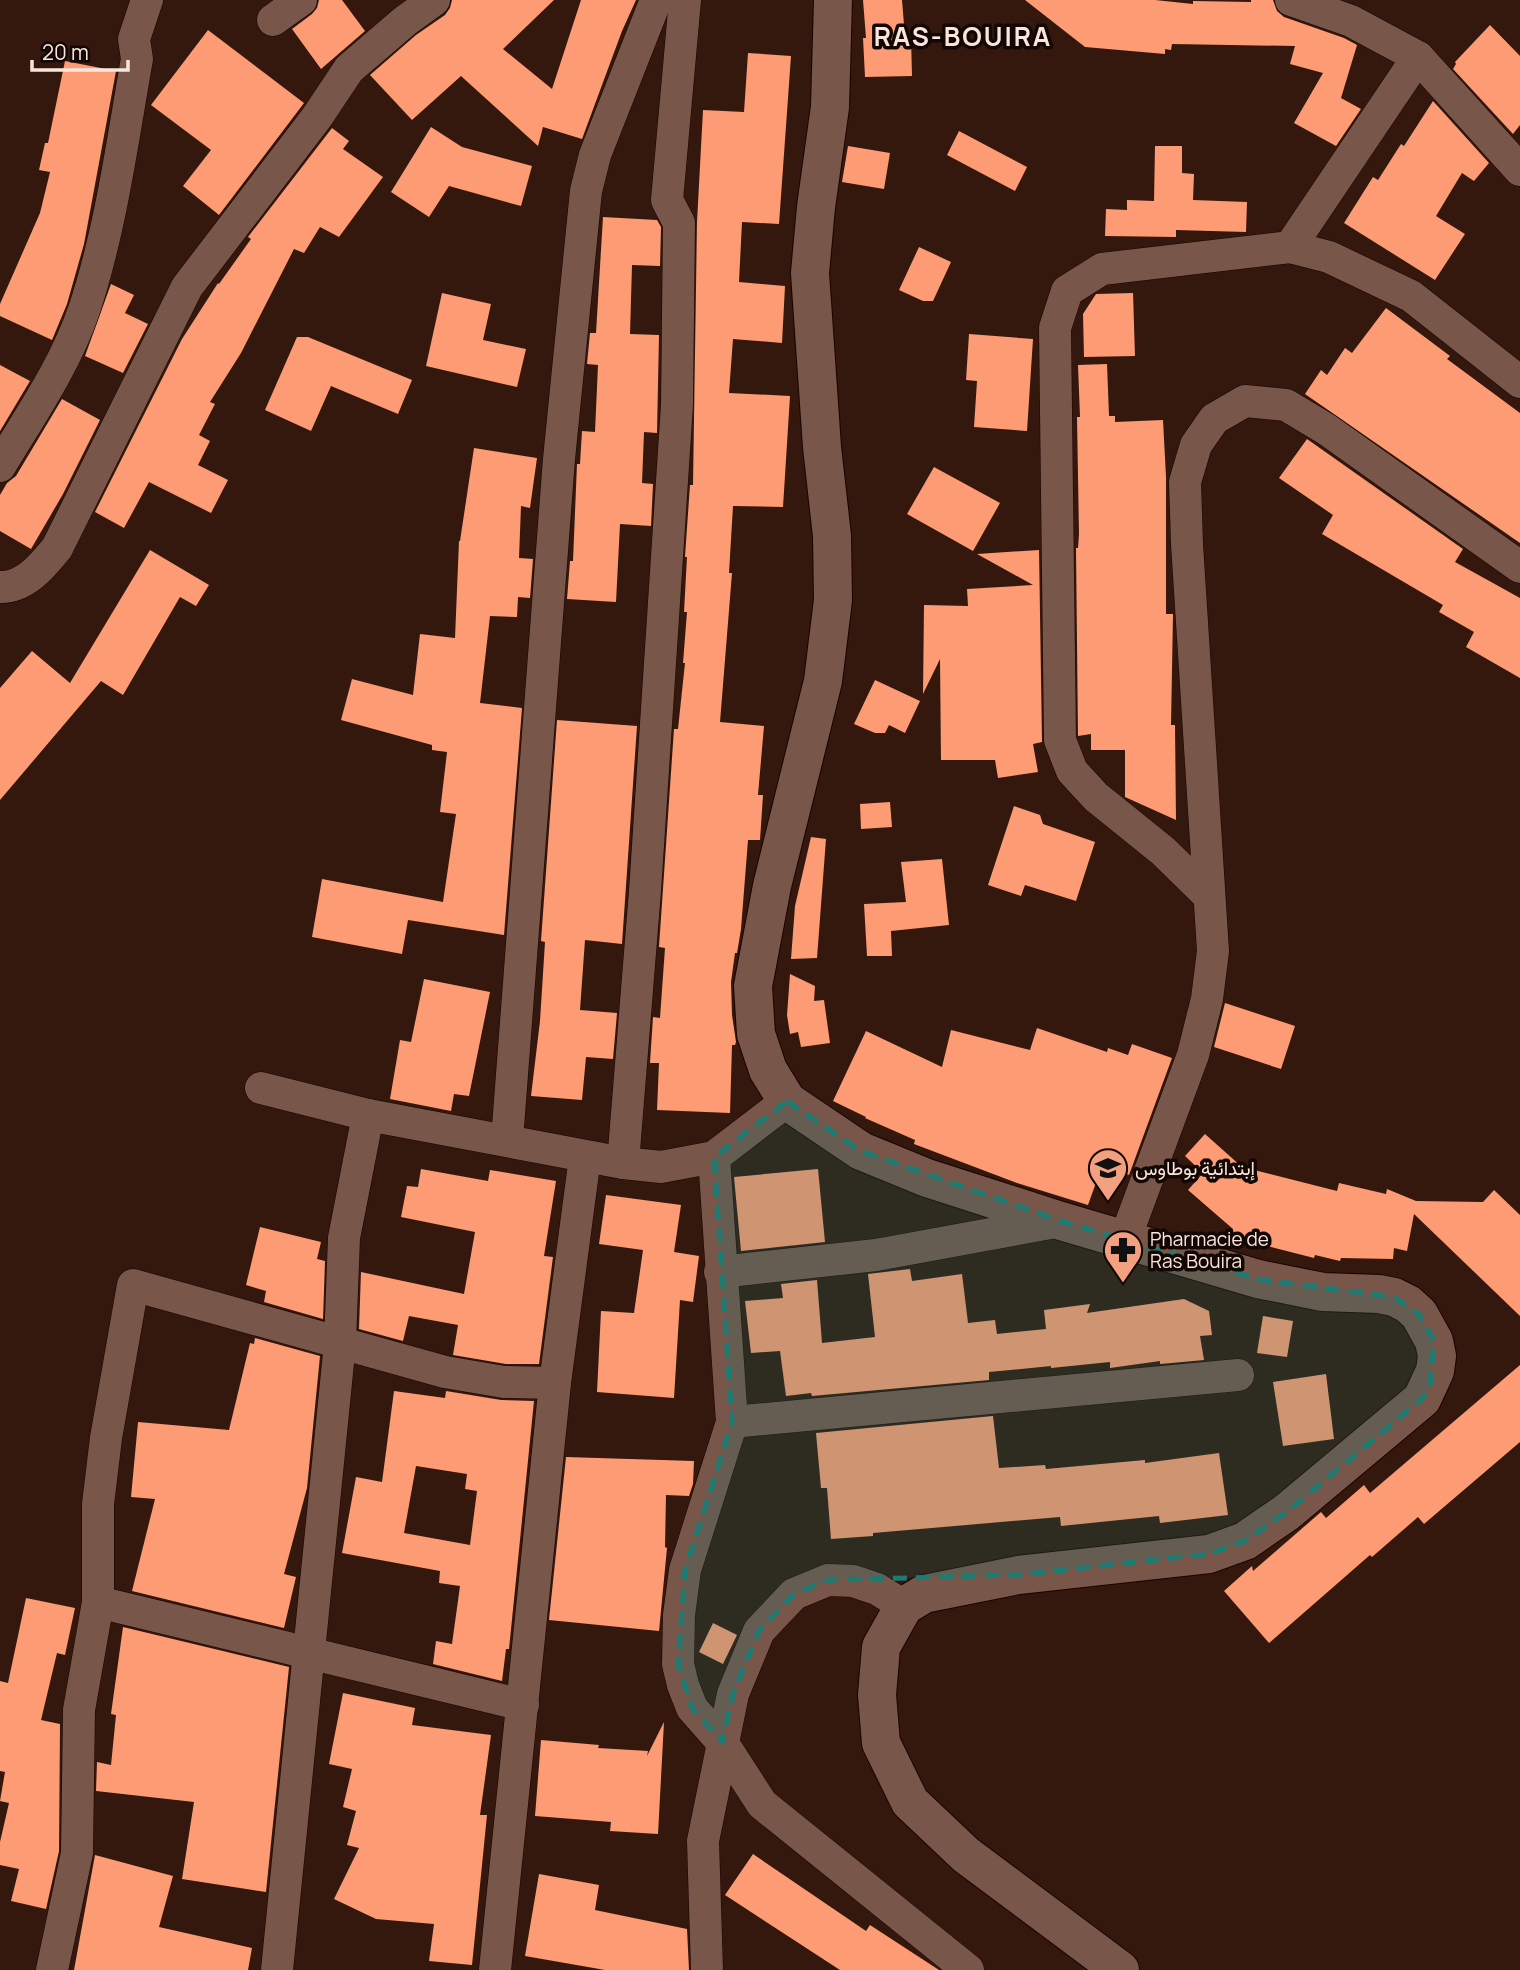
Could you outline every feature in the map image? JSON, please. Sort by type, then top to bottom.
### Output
[{"type":"street","points":[[0,466],[52,379],[83,313],[104,243],[137,59],[134,39],[147,0]]},
{"type":"street","points":[[273,20],[301,0]]},
{"type":"street","points":[[0,587],[6,588],[30,578],[57,548],[187,287],[317,117],[349,69],[434,0]]},
{"type":"street","points":[[507,1140],[559,459],[586,191],[600,142],[656,0]]},
{"type":"street","points":[[624,1163],[677,405],[679,223],[667,200],[685,0]]},
{"type":"street","points":[[707,1970],[703,1841],[733,1694],[759,1630],[794,1594],[828,1580],[1017,1575],[1209,1554],[1245,1541],[1287,1512],[1422,1399],[1435,1371],[1436,1349],[1428,1327],[1408,1304],[1394,1297],[1323,1292],[1258,1279],[926,1178],[861,1151],[787,1101],[768,1070],[756,1034],[753,986],[772,886],[823,681],[833,600],[832,536],[822,447],[810,273],[830,107],[833,0]]},
{"type":"street","points":[[1291,0],[1351,21],[1418,57],[1520,170]]},
{"type":"street","points":[[1290,247],[1418,57]]},
{"type":"street","points":[[1209,896],[1163,851],[1096,797],[1072,771],[1060,740],[1055,328],[1067,290],[1101,269],[1290,247],[1329,257],[1411,296],[1520,382]]},
{"type":"street","points":[[1125,1239],[1193,1055],[1207,999],[1213,951],[1185,482],[1196,445],[1214,419],[1245,401],[1286,405],[1326,429],[1520,566]]},
{"type":"street","points":[[261,1088],[368,1115],[585,1157],[661,1167],[714,1157],[787,1101]]},
{"type":"street","points":[[277,1970],[340,1343],[344,1238],[368,1115]]},
{"type":"street","points":[[495,1970],[555,1383],[585,1157]]},
{"type":"street","points":[[714,1157],[732,1422],[685,1570],[679,1615],[678,1664],[692,1708],[722,1742],[762,1804],[968,1970]]},
{"type":"street","points":[[720,1272],[876,1255],[1061,1221]]},
{"type":"street","points":[[52,1970],[77,1853],[79,1710],[98,1602],[98,1504],[106,1438],[133,1285],[445,1372],[504,1382],[555,1383]]},
{"type":"street","points":[[732,1422],[1238,1375]]},
{"type":"street","points":[[1017,1575],[924,1594],[904,1606],[881,1647],[877,1695],[881,1743],[910,1802],[966,1855],[1120,1970]]},
{"type":"street","points":[[853,1581],[877,1589],[904,1606]]},
{"type":"street","points":[[98,1602],[523,1705]]},
{"type":"highlighted area","points":[[787,1101],[861,1151],[1061,1221],[1258,1279],[1394,1297],[1419,1314],[1434,1341],[1430,1386],[1422,1399],[1287,1512],[1245,1541],[1209,1554],[1018,1575],[828,1580],[794,1594],[759,1631],[733,1694],[722,1742],[692,1708],[678,1664],[685,1570],[732,1422],[714,1157]]},
{"type":"building","points":[[319,0],[342,0],[365,31],[321,69],[292,29],[312,14]]},
{"type":"building","points":[[452,0],[554,0],[503,49],[552,89],[581,0],[636,0],[582,139],[543,127],[538,146],[461,76],[412,120],[370,75],[416,35],[445,15]]},
{"type":"building","points":[[863,0],[902,0],[905,37],[911,37],[912,76],[865,77]]},
{"type":"building","points":[[1025,0],[1155,0],[1193,4],[1193,1],[1273,0],[1277,11],[1284,17],[1357,45],[1341,98],[1361,109],[1336,146],[1294,123],[1323,73],[1290,64],[1295,46],[1172,44],[1171,50],[1165,49],[1165,54],[1085,47]]},
{"type":"building","points":[[1490,25],[1520,56],[1520,125],[1513,134],[1453,69],[1455,62]]},
{"type":"building","points":[[208,30],[304,103],[219,215],[183,186],[211,150],[151,105]]},
{"type":"building","points":[[748,53],[791,56],[779,224],[742,222],[739,282],[785,286],[782,343],[733,339],[729,393],[790,396],[783,507],[733,506],[729,573],[732,573],[720,722],[764,726],[758,795],[763,795],[760,840],[748,840],[741,929],[731,982],[736,1042],[732,1045],[730,1113],[657,1110],[659,1063],[650,1063],[653,1017],[660,1018],[665,948],[659,947],[674,729],[678,729],[685,663],[685,557],[690,485],[693,485],[697,222],[703,110],[744,112]]},
{"type":"building","points":[[65,61],[116,71],[84,244],[67,304],[52,340],[0,316],[0,304],[40,213],[50,172],[39,170],[45,143],[48,143]]},
{"type":"building","points":[[1433,101],[1489,163],[1474,181],[1462,173],[1436,216],[1465,234],[1435,280],[1344,223],[1373,177],[1378,180]]},
{"type":"building","points":[[431,127],[462,147],[532,166],[521,206],[449,186],[429,217],[391,192]]},
{"type":"building","points":[[332,128],[349,141],[343,149],[383,177],[339,237],[320,227],[304,253],[294,249],[241,353],[210,402],[215,404],[199,435],[210,441],[198,465],[228,480],[211,513],[149,482],[124,528],[95,512],[182,339],[218,283],[251,239],[248,237]]},
{"type":"building","points":[[959,131],[1027,167],[1015,191],[947,155]]},
{"type":"building","points":[[848,146],[890,153],[884,189],[842,182]]},
{"type":"building","points":[[1155,146],[1182,146],[1182,173],[1194,174],[1193,200],[1247,202],[1246,232],[1176,230],[1176,237],[1105,236],[1106,209],[1127,210],[1127,200],[1154,201]]},
{"type":"building","points":[[603,217],[657,220],[661,227],[660,266],[632,265],[630,334],[659,335],[657,433],[644,432],[642,483],[653,484],[651,526],[620,524],[616,602],[567,599],[570,561],[573,561],[577,464],[580,464],[582,431],[595,432],[598,365],[587,364],[590,333],[596,333]]},
{"type":"building","points":[[919,247],[951,262],[933,301],[923,301],[899,290]]},
{"type":"building","points":[[111,284],[134,295],[125,313],[148,324],[123,373],[85,356]]},
{"type":"building","points":[[442,293],[491,304],[483,340],[526,349],[517,387],[426,366]]},
{"type":"building","points":[[1133,293],[1135,356],[1084,357],[1083,314],[1096,294]]},
{"type":"building","points":[[1386,308],[1450,356],[1447,359],[1520,413],[1520,543],[1305,394],[1321,370],[1327,375],[1345,348],[1352,353]]},
{"type":"building","points":[[969,334],[1033,339],[1027,431],[974,427],[977,381],[966,380]]},
{"type":"building","points":[[297,337],[308,337],[412,380],[398,414],[331,386],[311,431],[265,410]]},
{"type":"building","points":[[1107,364],[1109,416],[1115,416],[1115,422],[1163,420],[1166,477],[1166,614],[1173,614],[1171,725],[1175,725],[1176,820],[1125,797],[1125,750],[1091,750],[1091,734],[1078,736],[1078,365]]},
{"type":"building","points":[[0,365],[30,381],[0,431]]},
{"type":"building","points":[[62,399],[100,420],[63,494],[31,549],[0,531],[0,495],[7,483],[16,476]]},
{"type":"building","points":[[1307,439],[1463,549],[1455,562],[1520,598],[1520,678],[1466,647],[1474,632],[1439,612],[1443,605],[1322,534],[1333,515],[1279,478]]},
{"type":"building","points":[[474,448],[537,458],[530,508],[521,506],[519,558],[533,559],[530,598],[518,597],[517,617],[490,616],[480,703],[522,708],[504,935],[408,920],[402,954],[312,937],[322,879],[443,902],[456,814],[440,812],[447,752],[432,750],[432,745],[341,720],[352,679],[413,695],[420,634],[455,638],[459,541]]},
{"type":"building","points":[[934,467],[1000,503],[973,551],[907,514]]},
{"type":"building","points":[[150,550],[209,585],[196,606],[180,597],[123,695],[101,681],[0,800],[0,688],[32,651],[70,683]]},
{"type":"building","points":[[1039,550],[1042,742],[1033,744],[1038,772],[998,778],[995,760],[941,760],[940,659],[923,694],[924,605],[968,606],[967,589],[1033,585],[977,554]]},
{"type":"building","points":[[875,680],[920,701],[905,733],[889,725],[885,733],[875,733],[854,724]]},
{"type":"building","points":[[557,720],[637,726],[622,944],[585,940],[580,1010],[617,1013],[613,1059],[586,1057],[582,1100],[531,1096],[540,1021],[545,942],[541,941]]},
{"type":"building","points":[[890,802],[892,827],[861,829],[860,804]]},
{"type":"building","points":[[1014,806],[1040,815],[1043,824],[1095,842],[1076,901],[1025,885],[1021,896],[988,885]]},
{"type":"building","points":[[811,837],[826,839],[817,958],[791,959],[795,906]]},
{"type":"building","points":[[942,859],[949,925],[891,931],[892,956],[867,956],[864,904],[906,902],[901,862]]},
{"type":"building","points":[[790,974],[815,986],[814,1001],[824,1000],[830,1043],[801,1047],[798,1032],[790,1034],[787,1015]]},
{"type":"building","points":[[424,979],[490,992],[469,1096],[454,1094],[451,1111],[390,1099],[400,1040],[411,1042]]},
{"type":"building","points":[[1225,1003],[1295,1026],[1281,1069],[1214,1047]]},
{"type":"building","points":[[1037,1028],[1107,1052],[1108,1048],[1128,1055],[1132,1044],[1172,1058],[1129,1175],[1102,1166],[1088,1205],[1017,1183],[914,1144],[915,1140],[833,1101],[866,1031],[942,1067],[951,1030],[1030,1050]]},
{"type":"building","points":[[1205,1134],[1242,1167],[1337,1191],[1339,1183],[1386,1194],[1387,1189],[1416,1201],[1483,1202],[1494,1190],[1520,1215],[1520,1316],[1414,1214],[1407,1251],[1394,1248],[1393,1259],[1341,1258],[1340,1261],[1315,1255],[1314,1258],[1231,1237],[1233,1229],[1188,1190],[1203,1173],[1185,1156]]},
{"type":"building","points":[[421,1169],[488,1181],[490,1170],[556,1181],[544,1256],[553,1257],[539,1364],[506,1364],[453,1355],[458,1325],[409,1316],[403,1341],[359,1329],[361,1272],[464,1294],[475,1232],[401,1217],[407,1186],[418,1187]]},
{"type":"building","points":[[818,1169],[825,1242],[741,1251],[734,1177]]},
{"type":"building","points":[[606,1195],[681,1205],[674,1252],[699,1256],[693,1302],[680,1300],[674,1398],[597,1392],[601,1311],[634,1313],[643,1250],[599,1244]]},
{"type":"building","points":[[260,1227],[321,1242],[317,1259],[325,1261],[323,1319],[264,1302],[266,1291],[246,1285]]},
{"type":"building","points":[[910,1269],[912,1281],[962,1274],[968,1323],[995,1320],[997,1334],[1046,1329],[1044,1310],[1090,1304],[1087,1313],[1184,1299],[1209,1311],[1212,1335],[1200,1336],[1204,1360],[1160,1364],[1160,1361],[1110,1368],[1110,1362],[1051,1366],[989,1372],[989,1380],[812,1396],[811,1393],[786,1396],[780,1351],[751,1353],[745,1301],[783,1298],[781,1284],[817,1280],[822,1343],[875,1337],[868,1274]]},
{"type":"building","points":[[1263,1316],[1293,1321],[1287,1357],[1257,1353]]},
{"type":"building","points":[[255,1338],[320,1356],[307,1488],[284,1574],[296,1577],[284,1628],[132,1591],[155,1499],[131,1497],[138,1422],[229,1430],[250,1343],[254,1344]]},
{"type":"building","points":[[1520,1365],[1520,1442],[1424,1524],[1418,1517],[1372,1557],[1370,1555],[1269,1643],[1224,1591],[1252,1566],[1253,1571],[1321,1512],[1326,1518],[1364,1485],[1370,1493]]},
{"type":"building","points":[[1326,1374],[1334,1439],[1283,1446],[1273,1382]]},
{"type":"building","points":[[394,1391],[445,1398],[446,1391],[501,1400],[534,1401],[509,1649],[506,1649],[502,1681],[433,1664],[436,1641],[452,1644],[460,1586],[439,1583],[440,1571],[342,1553],[356,1477],[382,1482]],"holes":[[[416,1466],[467,1474],[465,1489],[477,1491],[470,1545],[404,1533]]]},
{"type":"building","points":[[993,1416],[999,1468],[1045,1465],[1046,1469],[1145,1460],[1145,1463],[1219,1453],[1228,1515],[1160,1523],[1159,1516],[1061,1526],[1060,1517],[831,1539],[827,1488],[821,1488],[816,1433]]},
{"type":"building","points":[[566,1457],[694,1461],[693,1484],[689,1496],[666,1495],[667,1548],[659,1631],[549,1620]]},
{"type":"building","points":[[26,1598],[75,1608],[65,1655],[57,1653],[41,1720],[60,1724],[59,1851],[46,1909],[11,1901],[19,1869],[0,1865],[0,1842],[9,1803],[0,1801],[5,1772],[0,1771],[0,1681],[8,1683]]},
{"type":"building","points":[[713,1623],[737,1635],[723,1664],[699,1652]]},
{"type":"building","points":[[123,1627],[289,1667],[266,1892],[182,1879],[194,1802],[96,1791],[97,1762],[111,1765],[116,1715],[111,1714]]},
{"type":"building","points":[[343,1693],[415,1708],[412,1725],[491,1735],[480,1815],[487,1815],[472,1965],[429,1961],[434,1924],[376,1919],[334,1899],[359,1848],[347,1845],[356,1811],[343,1807],[352,1769],[329,1764]]},
{"type":"building","points":[[664,1722],[658,1834],[610,1831],[611,1822],[535,1816],[541,1740],[599,1745],[598,1748],[648,1751],[647,1756]]},
{"type":"building","points":[[753,1854],[866,1931],[870,1925],[939,1970],[840,1970],[725,1895]]},
{"type":"building","points":[[95,1855],[173,1876],[159,1927],[252,1948],[248,1970],[74,1970]]},
{"type":"building","points":[[539,1874],[599,1885],[595,1910],[687,1929],[689,1970],[605,1970],[525,1956]]},
{"type":"place","name":"إبتدائية بوطاوس","points":[[1108,1202]]},
{"type":"place","name":"Pharmacie de Ras Bouira","points":[[1123,1284]]},
{"type":"district","name":"RAS-BOUIRA","points":[[963,36]]}]
